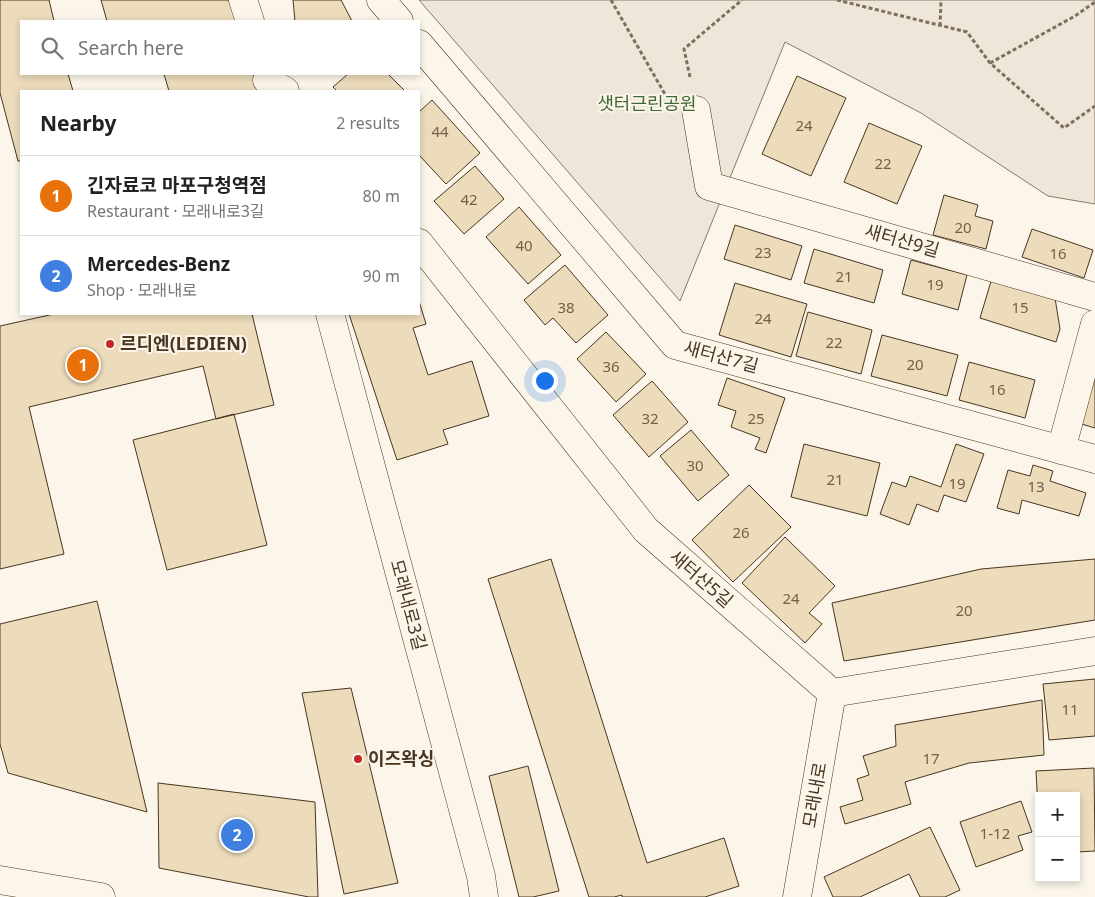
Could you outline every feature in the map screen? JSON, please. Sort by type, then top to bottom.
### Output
[{"type":"street","points":[[243,0],[250,20]]},
{"type":"street","points":[[381,0],[398,20]]},
{"type":"street","name":"새터산7길","points":[[420,45],[675,345],[1095,459]]},
{"type":"street","name":"새터산9길","points":[[696,110],[709,186],[1095,297]]},
{"type":"street","name":"새터산5길","points":[[420,244],[646,530],[832,693]]},
{"type":"street","name":"모래내로3길","points":[[330,315],[478,866],[484,897]]},
{"type":"street","points":[[1061,450],[1095,324]]},
{"type":"street","points":[[832,693],[1095,651]]},
{"type":"street","name":"모래내로","points":[[798,897],[832,693]]},
{"type":"street","points":[[0,880],[101,897]]},
{"type":"path","points":[[611,0],[666,95],[678,108],[696,110],[684,49],[742,0]]},
{"type":"path","points":[[837,0],[966,32],[990,63],[1064,128],[1095,106]]},
{"type":"path","points":[[940,26],[941,0]]},
{"type":"path","points":[[990,63],[1075,16],[1095,2]]},
{"type":"green space","name":"샛터근린공원","points":[[419,0],[1095,0],[1095,204],[1048,196],[921,113],[785,42],[680,301]]},
{"type":"building","points":[[0,0],[49,0],[54,20],[20,20],[20,75],[68,75],[73,90],[20,90],[20,161],[18,161],[0,93]]},
{"type":"building","points":[[101,0],[233,0],[239,20],[107,20]]},
{"type":"building","points":[[293,0],[341,0],[351,20],[295,20]]},
{"type":"building","points":[[164,75],[253,75],[258,90],[169,90]]},
{"type":"building","points":[[347,75],[389,75],[404,90],[336,90],[333,87]]},
{"type":"building","points":[[797,76],[846,98],[811,176],[762,154]]},
{"type":"building","points":[[432,100],[480,153],[446,184],[420,156],[420,111]]},
{"type":"building","points":[[869,123],[922,146],[897,204],[844,182]]},
{"type":"building","points":[[475,166],[504,199],[464,234],[434,201]]},
{"type":"building","points":[[944,195],[978,205],[975,216],[993,221],[986,249],[933,235]]},
{"type":"building","points":[[519,207],[561,255],[528,284],[486,237]]},
{"type":"building","points":[[735,225],[802,246],[791,280],[724,259]]},
{"type":"building","points":[[1032,229],[1093,250],[1084,278],[1022,257]]},
{"type":"building","points":[[814,249],[883,270],[874,303],[804,283]]},
{"type":"building","points":[[911,260],[967,275],[958,310],[902,294]]},
{"type":"building","points":[[565,265],[608,315],[576,343],[553,318],[545,325],[524,300]]},
{"type":"building","points":[[992,278],[1055,298],[1060,329],[1056,342],[980,318]]},
{"type":"building","points":[[735,283],[807,304],[791,357],[719,335]]},
{"type":"building","points":[[420,304],[426,324],[413,328],[428,375],[472,361],[489,416],[443,430],[448,444],[397,460],[349,315],[420,315]]},
{"type":"building","points":[[808,312],[872,330],[861,374],[796,356]]},
{"type":"building","points":[[50,315],[252,315],[274,405],[216,419],[203,366],[29,407],[64,554],[0,569],[0,326]]},
{"type":"building","points":[[606,332],[646,374],[616,402],[577,359]]},
{"type":"building","points":[[882,335],[958,355],[947,396],[871,376]]},
{"type":"building","points":[[969,362],[1035,380],[1025,418],[959,400]]},
{"type":"building","points":[[1095,376],[1095,428],[1075,422]]},
{"type":"building","points":[[727,378],[785,398],[766,453],[755,449],[760,438],[731,427],[736,411],[718,405]]},
{"type":"building","points":[[652,381],[688,422],[649,457],[613,415]]},
{"type":"building","points":[[234,414],[267,545],[167,570],[133,440]]},
{"type":"building","points":[[691,430],[729,475],[698,501],[660,456]]},
{"type":"building","points":[[804,444],[880,463],[867,516],[791,497]]},
{"type":"building","points":[[956,444],[984,454],[966,502],[944,495],[938,512],[917,504],[909,525],[880,514],[892,482],[906,487],[910,476],[941,487]]},
{"type":"building","points":[[1033,465],[1053,471],[1050,481],[1086,493],[1079,516],[1022,500],[1019,514],[997,508],[1008,470],[1030,476]]},
{"type":"building","points":[[749,485],[791,527],[733,582],[692,540]]},
{"type":"building","points":[[785,537],[835,586],[809,613],[822,624],[805,643],[742,583]]},
{"type":"building","points":[[551,559],[647,863],[724,838],[739,886],[705,897],[622,897],[622,895],[614,897],[589,897],[488,579]]},
{"type":"building","points":[[1095,559],[1095,620],[844,661],[832,603],[981,569]]},
{"type":"building","points":[[97,601],[147,812],[8,773],[0,744],[0,624]]},
{"type":"building","points":[[1095,679],[1095,736],[1049,740],[1043,684]]},
{"type":"building","points":[[351,688],[398,883],[344,894],[302,693]]},
{"type":"building","points":[[1042,700],[1044,755],[969,763],[905,782],[911,804],[845,824],[840,807],[863,800],[857,779],[869,775],[863,756],[896,746],[895,725]]},
{"type":"building","points":[[528,766],[559,891],[533,897],[519,897],[489,776]]},
{"type":"building","points":[[1094,768],[1095,851],[1080,852],[1080,792],[1037,792],[1036,771]]},
{"type":"building","points":[[158,783],[315,802],[318,897],[309,897],[159,868]]},
{"type":"building","points":[[1021,801],[1032,832],[1018,836],[1023,850],[976,867],[960,822]]},
{"type":"building","points":[[930,827],[960,890],[945,897],[920,897],[909,874],[860,897],[833,897],[824,877]]},
{"type":"place","name":"르디엔(LEDIEN)","points":[[110,344]]},
{"type":"place","name":"긴자료코 마포구청역점","points":[[83,365]]},
{"type":"place","name":"이즈왁싱","points":[[358,759]]},
{"type":"place","name":"Mercedes-Benz","points":[[237,835]]}]
